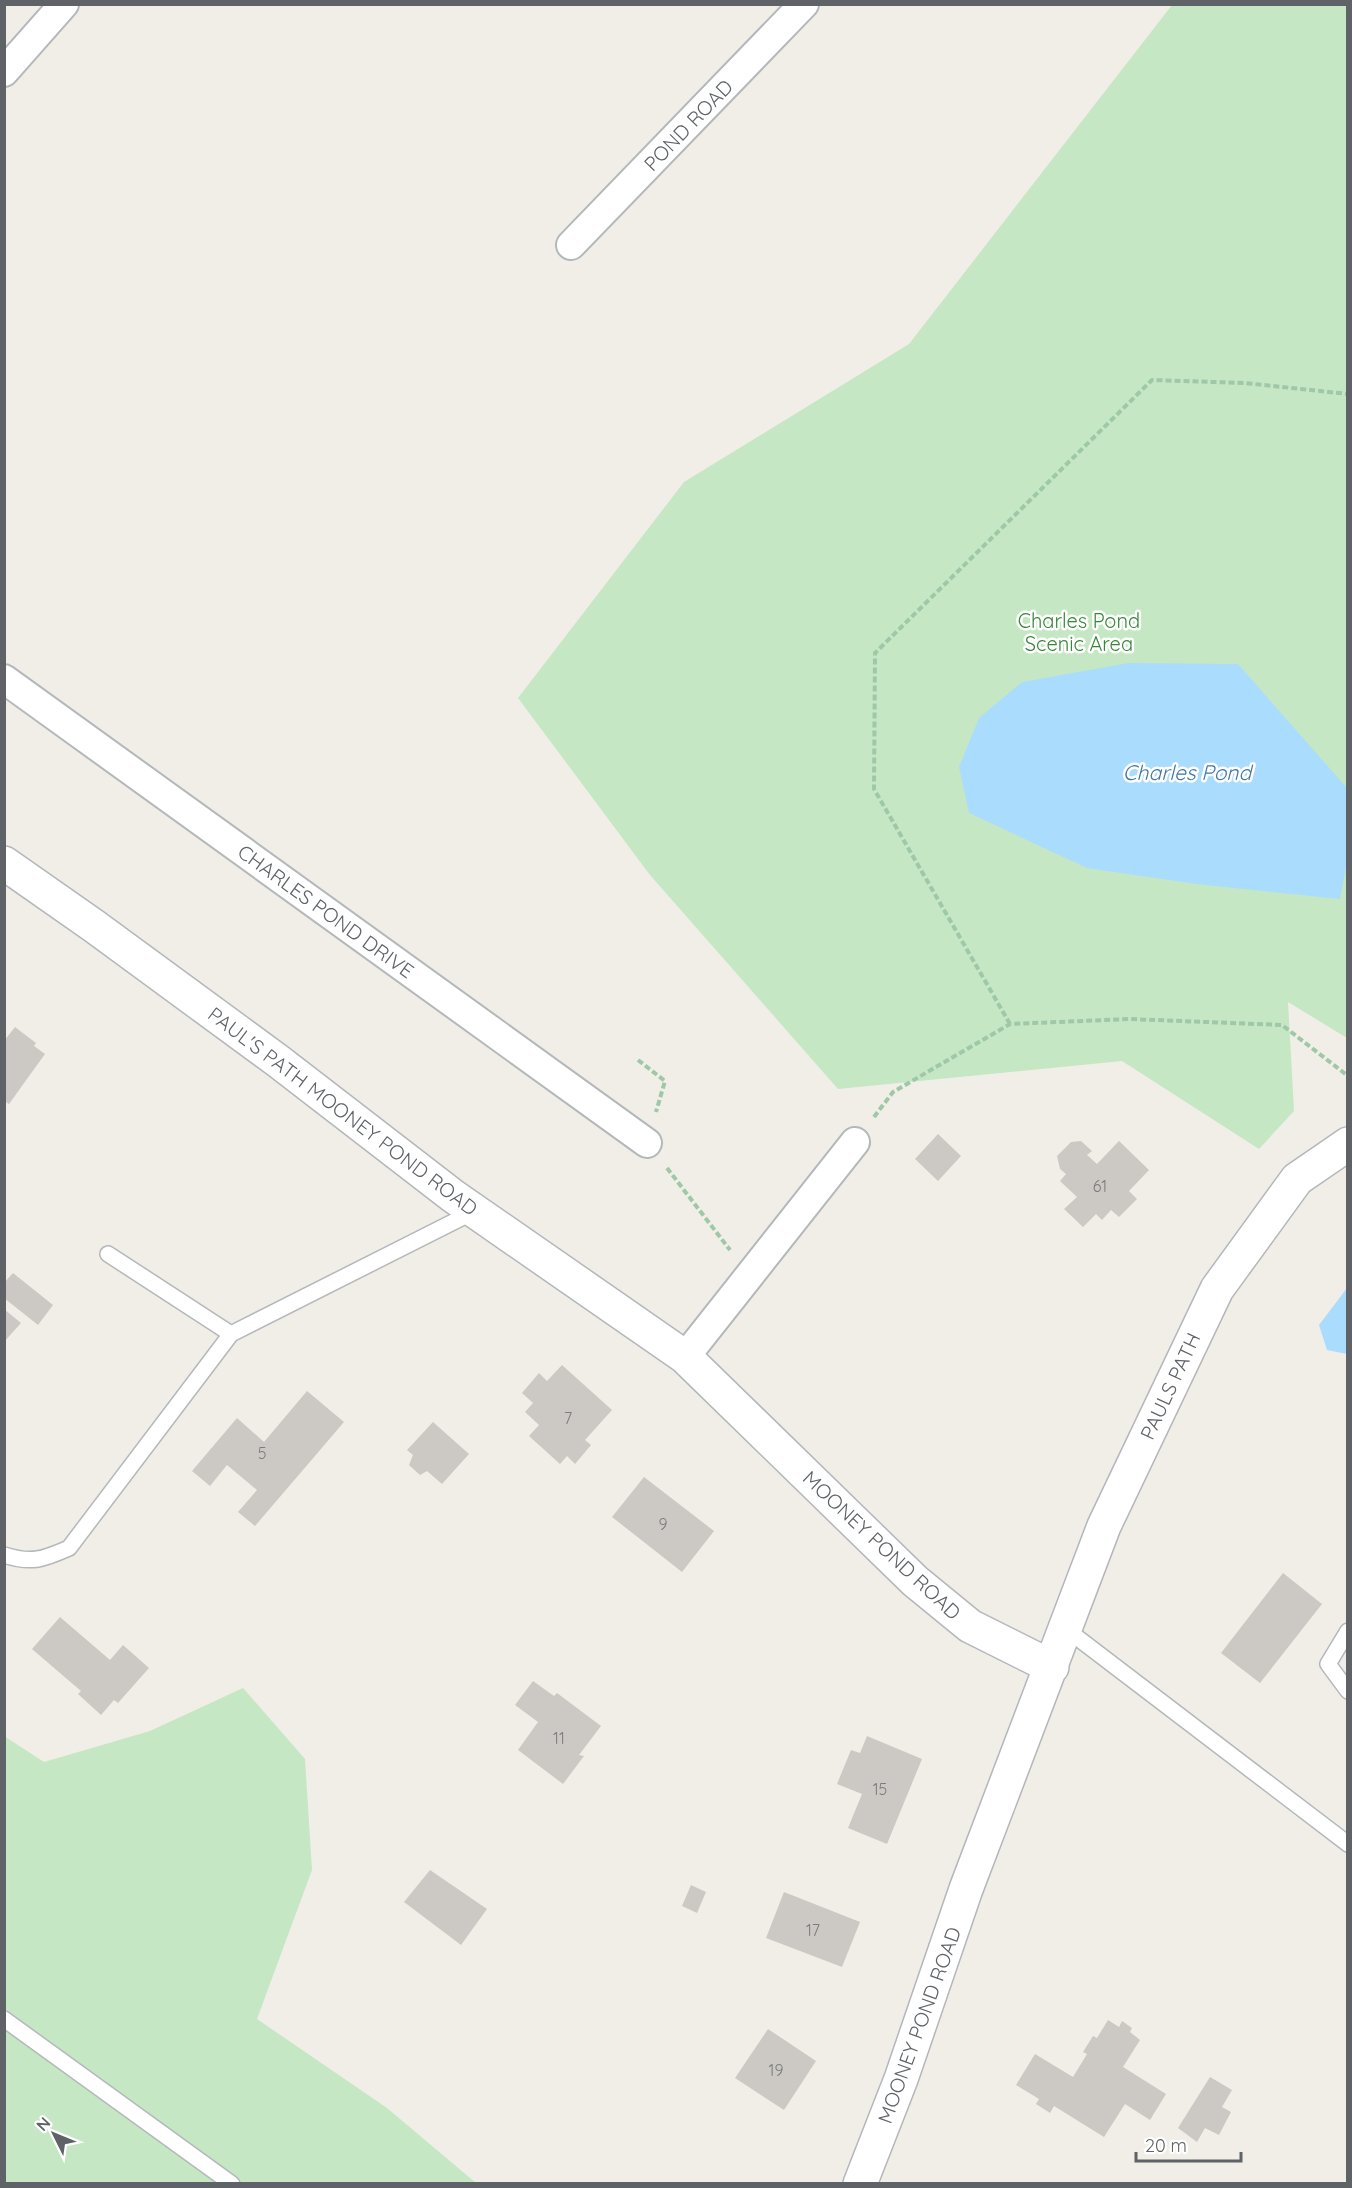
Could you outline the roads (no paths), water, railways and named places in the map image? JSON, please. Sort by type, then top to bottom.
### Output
[{"type":"street","points":[[4,72],[64,4]]},
{"type":"street","name":"POND ROAD","points":[[571,245],[804,4]]},
{"type":"street","name":"CHARLES POND DRIVE","points":[[4,679],[647,1143]]},
{"type":"street","name":"PAUL'S PATH MOONEY POND ROAD","points":[[4,863],[278,1061],[475,1211],[685,1357]]},
{"type":"street","points":[[685,1357],[855,1142]]},
{"type":"street","name":"PAULS PATH","points":[[1052,1667],[1104,1526],[1216,1289],[1297,1179],[1347,1144]]},
{"type":"street","name":"MOONEY POND ROAD","points":[[685,1357],[915,1581],[970,1626],[1052,1667],[966,1889],[901,2079],[860,2184]]},
{"type":"lane","points":[[4,1555],[22,1561],[40,1560],[69,1548],[231,1334],[475,1211]]},
{"type":"lane","points":[[108,1254],[231,1334]]},
{"type":"lane","points":[[1066,1629],[1347,1844]]},
{"type":"lane","points":[[1347,1631],[1328,1664],[1347,1691]]},
{"type":"lane","points":[[4,2019],[232,2184]]},
{"type":"water","name":"Charles Pond","points":[[1129,663],[1238,664],[1347,788],[1347,862],[1340,899],[1196,884],[1087,868],[969,813],[959,767],[979,718],[1022,682]]},
{"type":"water","points":[[1347,1288],[1347,1354],[1327,1350],[1319,1325]]},
{"type":"park label","name":"Charles Pond Scenic Area","points":[[1079,632]]}]
